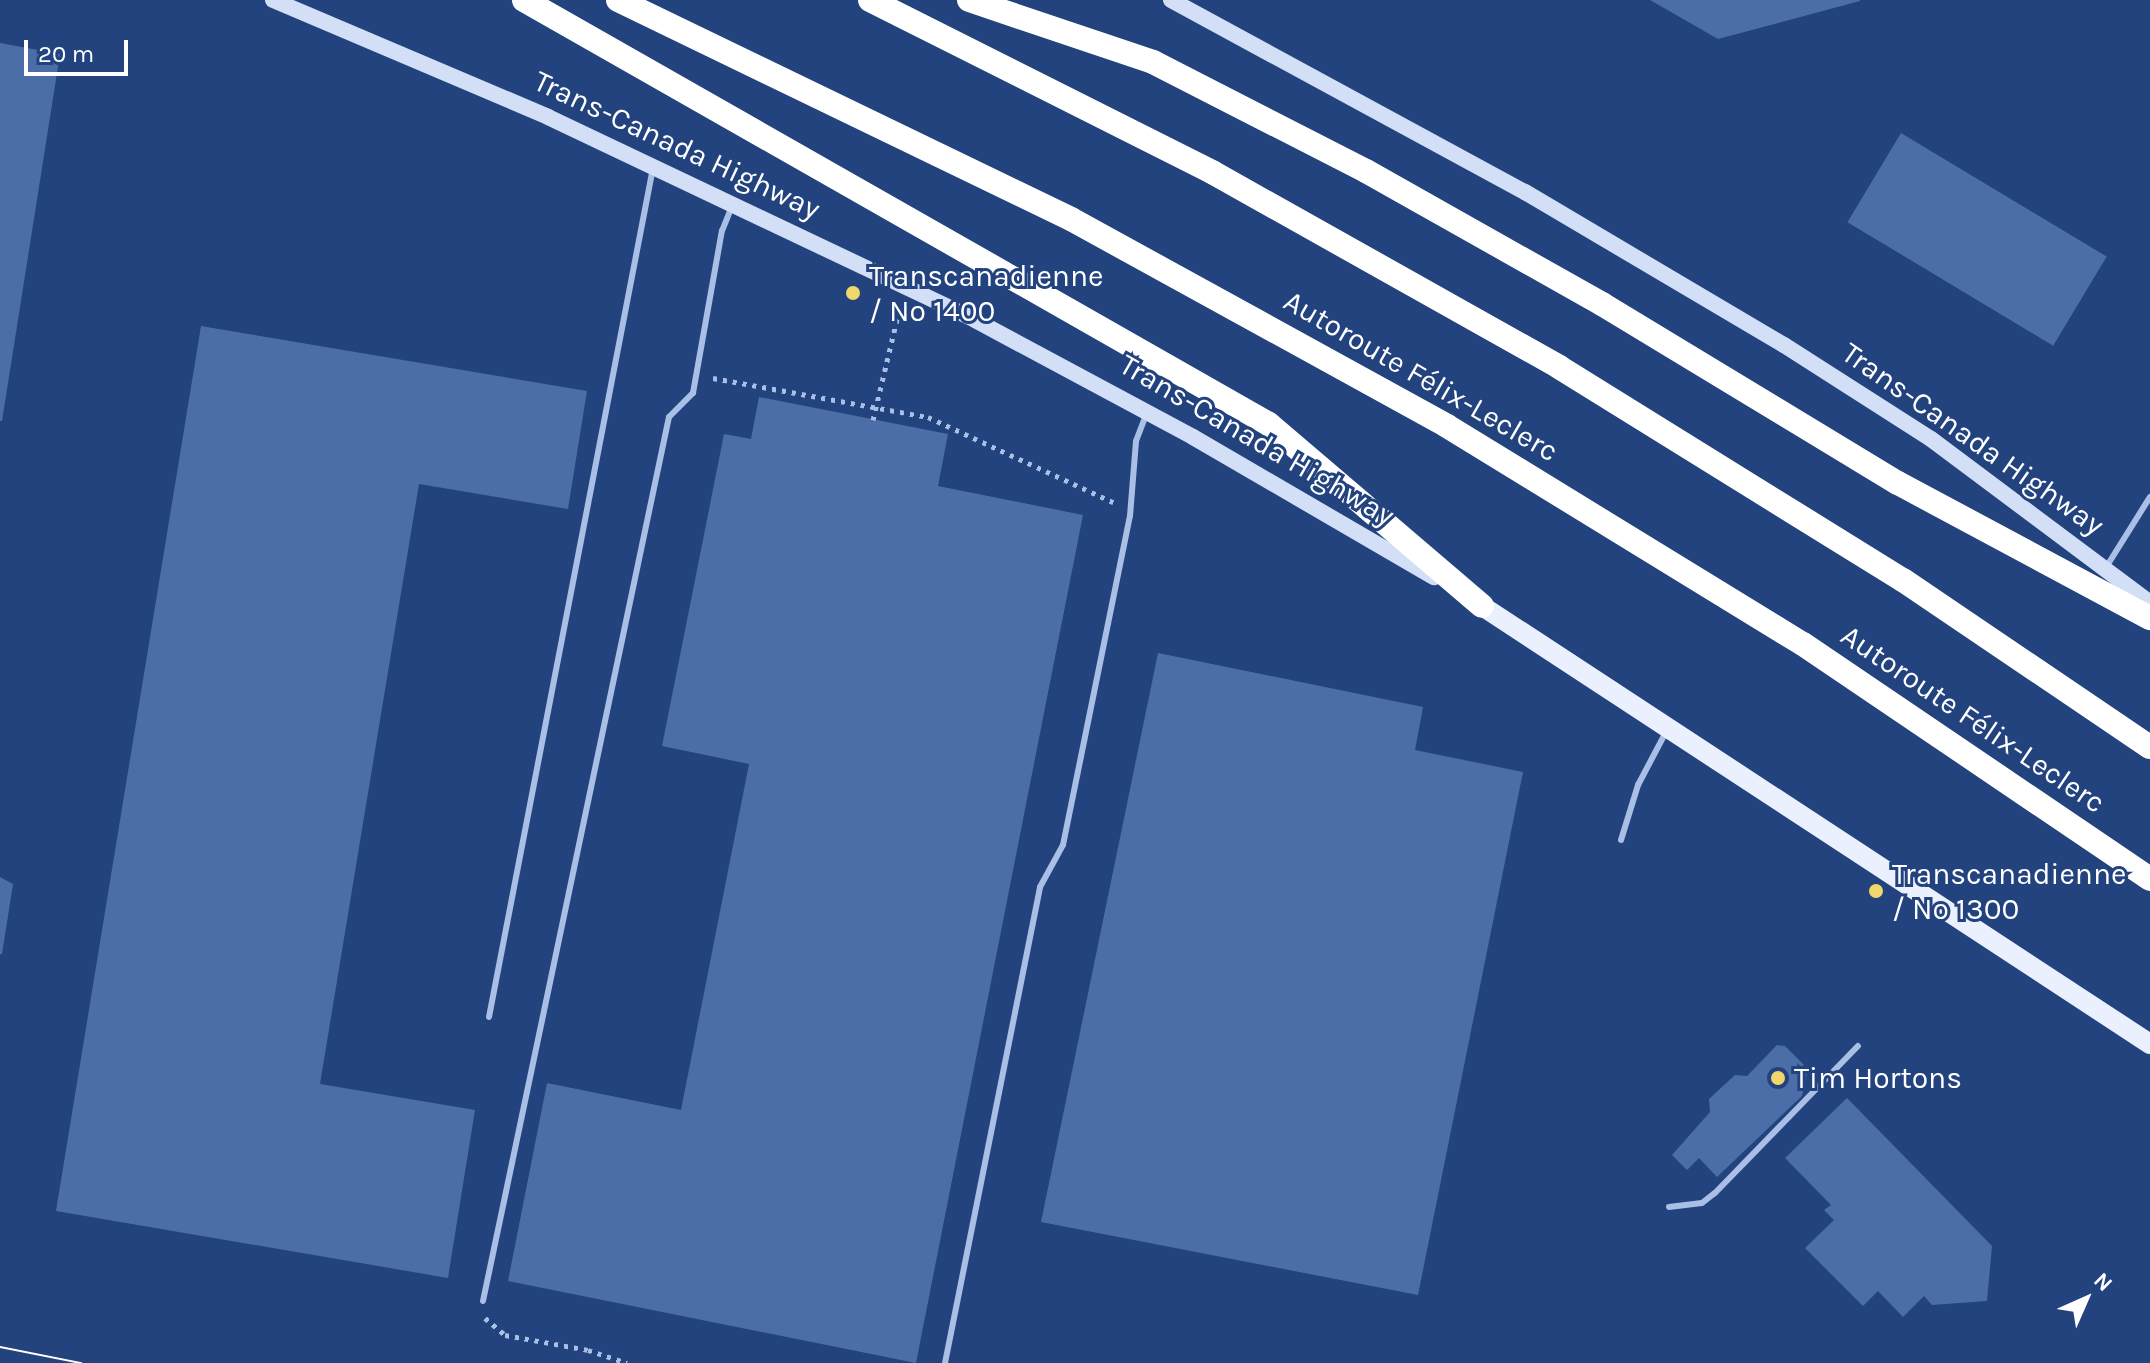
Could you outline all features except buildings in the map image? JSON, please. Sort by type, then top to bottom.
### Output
[{"type":"highway","points":[[524,0],[1269,424],[1482,606]]},
{"type":"highway","name":"Autoroute Félix-Leclerc","points":[[618,0],[955,159],[1356,374],[1803,644],[2150,879]]},
{"type":"highway","points":[[870,0],[1212,172],[1559,367],[1903,580],[2150,747]]},
{"type":"highway","points":[[969,0],[1153,62],[1366,171],[1602,304],[1898,483],[2150,618]]},
{"type":"main road","name":"Trans-Canada Highway","points":[[273,0],[733,203],[1147,411],[1482,606],[1670,725],[2150,1044]]},
{"type":"main road","name":"Trans-Canada Highway","points":[[1179,2],[1511,184],[1784,345],[1931,439],[2150,603]]},
{"type":"lane","points":[[489,1017],[653,166]]},
{"type":"lane","points":[[483,1301],[669,417],[693,393],[722,231],[733,203]]},
{"type":"lane","points":[[945,1363],[1040,887],[1063,845],[1130,516],[1136,441],[1147,411]]},
{"type":"lane","points":[[2105,569],[2150,497]]},
{"type":"lane","points":[[1621,840],[1638,785],[1670,725]]},
{"type":"lane","points":[[1669,1207],[1702,1203],[1715,1193],[1858,1046]]},
{"type":"path","points":[[873,420],[898,315]]},
{"type":"path","points":[[696,376],[928,417],[1113,501]]},
{"type":"path","points":[[483,1301],[490,1326],[505,1335],[588,1350],[627,1363]]},
{"type":"tram line","points":[[0,1347],[81,1363]]},
{"type":"place","name":"Transcanadienne / No 1400","points":[[853,293]]},
{"type":"place","name":"Transcanadienne / No 1300","points":[[1876,891]]},
{"type":"place","name":"Tim Hortons","points":[[1778,1078]]}]
